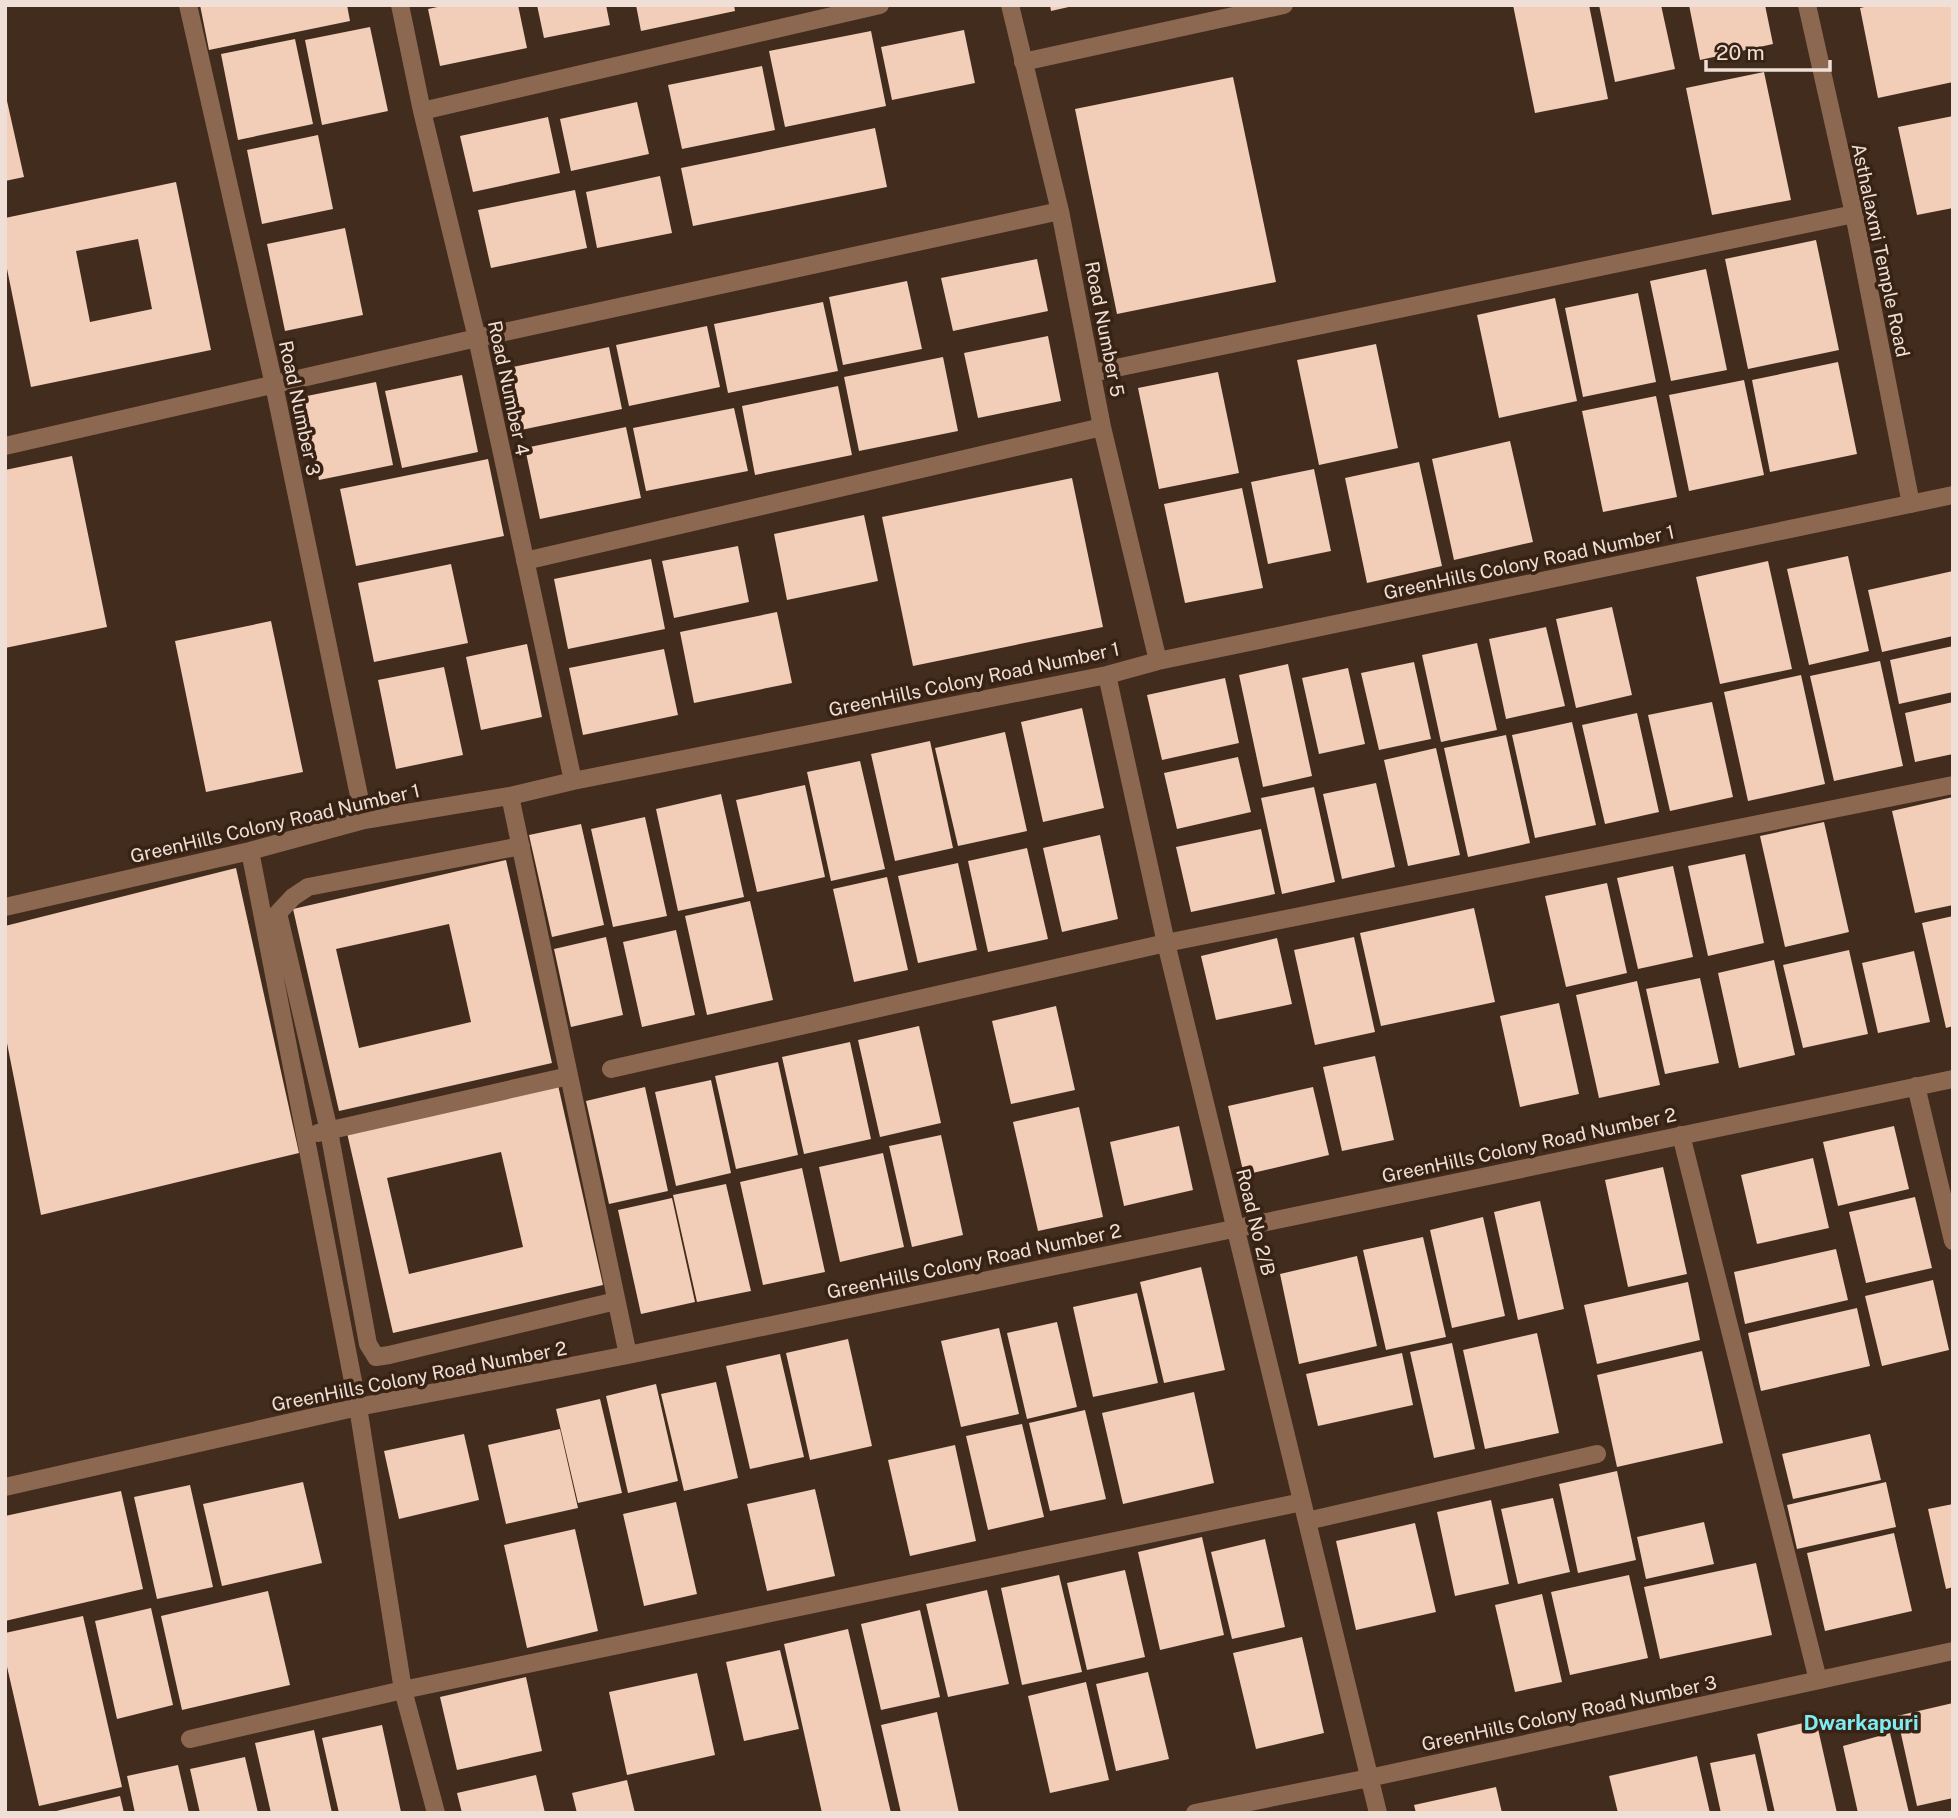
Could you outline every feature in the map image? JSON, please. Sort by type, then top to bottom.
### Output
[{"type":"street","name":"Road Number 3","points":[[188,5],[274,385],[364,820]]},
{"type":"street","name":"Road Number 4","points":[[400,5],[422,111],[477,338],[573,780]]},
{"type":"street","points":[[422,111],[880,5]]},
{"type":"street","name":"Road Number 5","points":[[1010,5],[1060,211],[1102,427],[1158,661]]},
{"type":"street","points":[[1023,62],[1284,5]]},
{"type":"street","name":"Asthalaxmi Temple Road","points":[[1807,5],[1854,214],[1911,504]]},
{"type":"street","points":[[5,446],[477,338],[1060,211]]},
{"type":"street","points":[[1092,373],[1854,214]]},
{"type":"street","points":[[525,562],[1102,427]]},
{"type":"street","name":"GreenHills Colony Road Number 1","points":[[5,906],[250,851],[364,820],[510,796],[573,780],[1107,675],[1158,661],[1953,495]]},
{"type":"street","name":"Road No 2/B","points":[[1107,675],[1166,943],[1378,1813]]},
{"type":"street","points":[[611,1069],[1166,943],[1953,785]]},
{"type":"street","points":[[510,796],[628,1355]]},
{"type":"street","points":[[521,846],[308,887],[293,897],[278,913],[329,1131],[368,1344],[376,1357],[616,1301]]},
{"type":"street","points":[[250,851],[358,1408],[403,1690],[436,1813]]},
{"type":"street","points":[[304,1136],[569,1076]]},
{"type":"street","name":"GreenHills Colony Road Number 2","points":[[5,1487],[358,1408],[628,1355],[1953,1079]]},
{"type":"street","points":[[1916,1086],[1953,1241]]},
{"type":"street","points":[[1681,1135],[1818,1680]]},
{"type":"street","points":[[1307,1521],[1597,1454]]},
{"type":"street","points":[[190,1739],[403,1690],[1302,1502]]},
{"type":"street","name":"GreenHills Colony Road Number 3","points":[[1195,1813],[1369,1778],[1953,1651]]},
{"type":"building","points":[[200,5],[347,5],[350,21],[209,50]]},
{"type":"building","points":[[447,5],[518,5],[527,48],[440,66],[428,9]]},
{"type":"building","points":[[537,5],[606,5],[610,25],[544,38]]},
{"type":"building","points":[[636,5],[734,5],[735,11],[641,31]]},
{"type":"building","points":[[1050,5],[1073,5],[1073,6],[1051,11]]},
{"type":"building","points":[[1513,5],[1589,5],[1608,99],[1535,113]]},
{"type":"building","points":[[1599,5],[1661,5],[1675,69],[1615,82]]},
{"type":"building","points":[[1689,5],[1765,5],[1773,44],[1700,60]]},
{"type":"building","points":[[1873,5],[1953,5],[1953,82],[1878,98],[1860,8]]},
{"type":"building","points":[[370,27],[388,111],[322,125],[305,40]]},
{"type":"building","points":[[964,30],[975,83],[892,100],[881,47]]},
{"type":"building","points":[[871,31],[886,106],[785,127],[769,51]]},
{"type":"building","points":[[295,39],[313,124],[238,140],[221,54]]},
{"type":"building","points":[[762,66],[775,130],[682,149],[668,85]]},
{"type":"building","points":[[1764,72],[1791,200],[1712,215],[1686,88]]},
{"type":"building","points":[[1233,77],[1276,282],[1117,314],[1075,109]]},
{"type":"building","points":[[5,92],[24,177],[5,181]]},
{"type":"building","points":[[637,102],[649,154],[571,171],[560,119]]},
{"type":"building","points":[[1953,116],[1953,208],[1917,215],[1898,127]]},
{"type":"building","points":[[548,117],[560,173],[473,192],[460,136]]},
{"type":"building","points":[[875,128],[887,187],[693,226],[681,168]]},
{"type":"building","points":[[318,135],[333,209],[262,224],[247,150]]},
{"type":"building","points":[[660,176],[672,233],[597,248],[586,192]]},
{"type":"building","points":[[176,182],[211,350],[31,387],[5,259],[5,218]],"holes":[[[138,239],[152,309],[90,322],[76,251]]]},
{"type":"building","points":[[575,190],[587,248],[491,268],[478,210]]},
{"type":"building","points":[[345,228],[363,315],[285,331],[267,244]]},
{"type":"building","points":[[1816,240],[1839,350],[1748,369],[1725,259]]},
{"type":"building","points":[[1037,259],[1048,311],[953,331],[941,278]]},
{"type":"building","points":[[1706,269],[1727,370],[1671,381],[1650,281]]},
{"type":"building","points":[[907,281],[922,349],[843,365],[829,297]]},
{"type":"building","points":[[1638,293],[1656,382],[1583,397],[1565,308]]},
{"type":"building","points":[[1555,298],[1577,401],[1499,418],[1477,315]]},
{"type":"building","points":[[823,302],[838,371],[728,393],[714,324]]},
{"type":"building","points":[[707,326],[720,387],[629,406],[616,345]]},
{"type":"building","points":[[1048,336],[1061,401],[978,418],[964,353]]},
{"type":"building","points":[[1376,344],[1398,448],[1319,465],[1297,360]]},
{"type":"building","points":[[609,347],[622,409],[516,431],[503,369]]},
{"type":"building","points":[[943,357],[958,431],[859,451],[844,377]]},
{"type":"building","points":[[1838,362],[1857,454],[1770,472],[1752,380]]},
{"type":"building","points":[[1218,372],[1239,473],[1159,489],[1138,388]]},
{"type":"building","points":[[462,375],[478,452],[402,468],[385,391]]},
{"type":"building","points":[[1744,380],[1764,475],[1689,491],[1669,395]]},
{"type":"building","points":[[376,382],[393,465],[319,480],[302,397]]},
{"type":"building","points":[[838,386],[852,455],[755,475],[742,406]]},
{"type":"building","points":[[1656,396],[1677,497],[1603,512],[1582,411]]},
{"type":"building","points":[[734,408],[748,471],[646,491],[633,428]]},
{"type":"building","points":[[626,427],[641,498],[540,519],[525,448]]},
{"type":"building","points":[[1510,441],[1533,542],[1454,560],[1432,459]]},
{"type":"building","points":[[72,456],[107,627],[5,648],[5,470]]},
{"type":"building","points":[[488,459],[504,536],[356,566],[340,489]]},
{"type":"building","points":[[1419,462],[1442,566],[1367,583],[1345,478]]},
{"type":"building","points":[[1314,469],[1331,551],[1268,564],[1251,482]]},
{"type":"building","points":[[1072,478],[1103,627],[913,666],[882,517]]},
{"type":"building","points":[[1242,488],[1263,588],[1185,603],[1164,504]]},
{"type":"building","points":[[864,515],[878,581],[787,600],[774,534]]},
{"type":"building","points":[[738,546],[749,602],[674,618],[662,561]]},
{"type":"building","points":[[1848,556],[1869,651],[1809,665],[1787,569]]},
{"type":"building","points":[[651,559],[665,629],[568,649],[554,579]]},
{"type":"building","points":[[1768,561],[1792,669],[1720,684],[1696,577]]},
{"type":"building","points":[[451,564],[468,643],[374,662],[358,583]]},
{"type":"building","points":[[1953,571],[1953,636],[1882,652],[1868,590]]},
{"type":"building","points":[[1612,607],[1632,695],[1576,708],[1556,619]]},
{"type":"building","points":[[777,612],[792,683],[694,703],[680,632]]},
{"type":"building","points":[[271,621],[303,772],[206,792],[175,641]]},
{"type":"building","points":[[1546,627],[1565,706],[1506,719],[1489,639]]},
{"type":"building","points":[[1477,643],[1497,730],[1441,742],[1422,655]]},
{"type":"building","points":[[527,644],[542,717],[481,730],[466,657]]},
{"type":"building","points":[[1953,646],[1953,692],[1899,704],[1890,660]]},
{"type":"building","points":[[664,649],[678,715],[583,735],[569,668]]},
{"type":"building","points":[[1880,661],[1903,766],[1834,781],[1810,676]]},
{"type":"building","points":[[1414,662],[1431,739],[1379,750],[1361,673]]},
{"type":"building","points":[[1288,664],[1312,776],[1263,787],[1239,675]]},
{"type":"building","points":[[444,667],[463,755],[396,769],[378,680]]},
{"type":"building","points":[[1348,668],[1365,744],[1319,754],[1302,678]]},
{"type":"building","points":[[1801,675],[1825,784],[1748,801],[1724,692]]},
{"type":"building","points":[[1225,678],[1239,743],[1162,760],[1147,695]]},
{"type":"building","points":[[1712,702],[1733,797],[1670,811],[1648,715]]},
{"type":"building","points":[[1953,702],[1953,754],[1915,762],[1905,713]]},
{"type":"building","points":[[1082,708],[1104,808],[1043,822],[1021,722]]},
{"type":"building","points":[[1637,713],[1659,812],[1605,824],[1582,725]]},
{"type":"building","points":[[1572,722],[1596,825],[1535,838],[1512,735]]},
{"type":"building","points":[[1005,732],[1027,831],[958,846],[935,748]]},
{"type":"building","points":[[1506,735],[1530,843],[1468,857],[1444,748]]},
{"type":"building","points":[[930,741],[953,848],[895,861],[871,754]]},
{"type":"building","points":[[1436,748],[1460,855],[1408,866],[1384,760]]},
{"type":"building","points":[[1238,757],[1251,812],[1177,829],[1164,773]]},
{"type":"building","points":[[860,761],[885,869],[831,881],[807,772]]},
{"type":"building","points":[[1376,783],[1395,867],[1342,879],[1323,794]]},
{"type":"building","points":[[805,785],[825,877],[757,892],[736,800]]},
{"type":"building","points":[[1314,787],[1335,882],[1282,894],[1261,798]]},
{"type":"building","points":[[721,794],[744,897],[678,911],[656,809]]},
{"type":"building","points":[[1953,797],[1953,905],[1915,913],[1892,811]]},
{"type":"building","points":[[645,817],[667,916],[613,927],[591,829]]},
{"type":"building","points":[[1824,822],[1849,932],[1785,947],[1760,836]]},
{"type":"building","points":[[581,824],[604,925],[552,937],[529,835]]},
{"type":"building","points":[[1261,829],[1275,894],[1191,912],[1176,847]]},
{"type":"building","points":[[1100,835],[1118,919],[1062,932],[1043,848]]},
{"type":"building","points":[[1027,848],[1048,939],[988,952],[968,861]]},
{"type":"building","points":[[1745,854],[1764,943],[1708,956],[1688,866]]},
{"type":"building","points":[[506,860],[552,1063],[339,1111],[293,909]],"holes":[[[449,924],[471,1022],[359,1048],[336,949]]]},
{"type":"building","points":[[958,863],[977,950],[918,963],[898,876]]},
{"type":"building","points":[[1673,866],[1693,957],[1638,969],[1617,878]]},
{"type":"building","points":[[236,868],[299,1153],[41,1215],[5,1033],[5,926]]},
{"type":"building","points":[[887,877],[908,970],[854,982],[833,889]]},
{"type":"building","points":[[1607,883],[1627,973],[1566,987],[1545,896]]},
{"type":"building","points":[[750,901],[773,1000],[707,1015],[685,916]]},
{"type":"building","points":[[1474,908],[1495,1002],[1381,1026],[1360,933]]},
{"type":"building","points":[[1953,916],[1953,1026],[1946,1028],[1922,923]]},
{"type":"building","points":[[676,930],[695,1015],[642,1027],[623,942]]},
{"type":"building","points":[[606,937],[623,1015],[571,1027],[554,949]]},
{"type":"building","points":[[1354,937],[1375,1032],[1315,1045],[1294,950]]},
{"type":"building","points":[[1277,938],[1292,1004],[1216,1020],[1201,956]]},
{"type":"building","points":[[1849,950],[1868,1034],[1803,1048],[1783,965]]},
{"type":"building","points":[[1914,951],[1930,1022],[1878,1033],[1862,963]]},
{"type":"building","points":[[1774,960],[1795,1055],[1739,1068],[1718,973]]},
{"type":"building","points":[[1700,978],[1719,1063],[1665,1074],[1646,989]]},
{"type":"building","points":[[1637,981],[1660,1085],[1599,1098],[1576,995]]},
{"type":"building","points":[[1559,1003],[1579,1094],[1520,1107],[1500,1016]]},
{"type":"building","points":[[1056,1006],[1075,1090],[1011,1104],[992,1021]]},
{"type":"building","points":[[919,1026],[941,1123],[880,1137],[858,1040]]},
{"type":"building","points":[[850,1042],[871,1139],[804,1154],[782,1057]]},
{"type":"building","points":[[1375,1056],[1394,1140],[1342,1151],[1323,1067]]},
{"type":"building","points":[[778,1062],[798,1155],[736,1169],[715,1076]]},
{"type":"building","points":[[711,1080],[731,1173],[676,1186],[655,1092]]},
{"type":"building","points":[[558,1085],[603,1285],[393,1333],[347,1133]],"holes":[[[501,1152],[523,1247],[409,1274],[387,1178]]]},
{"type":"building","points":[[645,1087],[668,1191],[609,1204],[586,1101]]},
{"type":"building","points":[[1313,1087],[1329,1155],[1244,1175],[1228,1106]]},
{"type":"building","points":[[1079,1107],[1103,1217],[1038,1231],[1013,1122]]},
{"type":"building","points":[[1179,1126],[1193,1190],[1124,1206],[1110,1142]]},
{"type":"building","points":[[1894,1126],[1909,1189],[1838,1206],[1823,1142]]},
{"type":"building","points":[[941,1135],[963,1235],[912,1247],[889,1146]]},
{"type":"building","points":[[883,1153],[904,1247],[840,1262],[819,1167]]},
{"type":"building","points":[[1813,1158],[1829,1228],[1757,1244],[1741,1175]]},
{"type":"building","points":[[1663,1167],[1687,1274],[1628,1287],[1605,1180]]},
{"type":"building","points":[[802,1168],[825,1272],[763,1285],[740,1182]]},
{"type":"building","points":[[726,1184],[751,1291],[697,1302],[673,1195]]},
{"type":"building","points":[[1915,1197],[1932,1268],[1866,1283],[1849,1212]]},
{"type":"building","points":[[672,1198],[695,1302],[641,1314],[618,1210]]},
{"type":"building","points":[[1540,1201],[1564,1309],[1518,1320],[1494,1212]]},
{"type":"building","points":[[1483,1217],[1505,1316],[1452,1328],[1430,1230]]},
{"type":"building","points":[[1423,1237],[1446,1337],[1386,1350],[1363,1250]]},
{"type":"building","points":[[1836,1249],[1848,1300],[1745,1324],[1734,1272]]},
{"type":"building","points":[[1357,1256],[1377,1346],[1299,1364],[1280,1274]]},
{"type":"building","points":[[1201,1267],[1225,1370],[1164,1383],[1140,1282]]},
{"type":"building","points":[[1933,1280],[1949,1350],[1882,1366],[1865,1296]]},
{"type":"building","points":[[1688,1282],[1700,1340],[1597,1364],[1584,1305]]},
{"type":"building","points":[[1137,1293],[1158,1383],[1093,1397],[1073,1307]]},
{"type":"building","points":[[1857,1308],[1870,1366],[1761,1391],[1748,1333]]},
{"type":"building","points":[[1057,1322],[1077,1407],[1027,1419],[1007,1333]]},
{"type":"building","points":[[999,1328],[1019,1414],[961,1427],[941,1341]]},
{"type":"building","points":[[1537,1333],[1559,1433],[1485,1449],[1463,1350]]},
{"type":"building","points":[[848,1339],[872,1446],[810,1460],[786,1353]]},
{"type":"building","points":[[1452,1343],[1475,1449],[1434,1458],[1410,1352]]},
{"type":"building","points":[[1702,1351],[1723,1443],[1617,1467],[1597,1375]]},
{"type":"building","points":[[1402,1353],[1413,1405],[1318,1426],[1306,1374]]},
{"type":"building","points":[[780,1354],[804,1457],[750,1469],[726,1366]]},
{"type":"building","points":[[716,1382],[738,1478],[684,1491],[661,1394]]},
{"type":"building","points":[[656,1384],[678,1481],[628,1493],[606,1396]]},
{"type":"building","points":[[1194,1392],[1214,1483],[1123,1504],[1102,1413]]},
{"type":"building","points":[[600,1399],[622,1493],[578,1503],[556,1409]]},
{"type":"building","points":[[1085,1410],[1106,1499],[1050,1511],[1029,1423]]},
{"type":"building","points":[[1022,1424],[1044,1517],[988,1530],[966,1436]]},
{"type":"building","points":[[560,1429],[578,1508],[506,1524],[488,1445]]},
{"type":"building","points":[[464,1434],[479,1500],[399,1519],[384,1451]]},
{"type":"building","points":[[1870,1434],[1881,1480],[1793,1499],[1782,1454]]},
{"type":"building","points":[[955,1445],[976,1541],[910,1556],[888,1460]]},
{"type":"building","points":[[1617,1471],[1636,1560],[1578,1573],[1559,1484]]},
{"type":"building","points":[[303,1482],[322,1563],[222,1586],[203,1504]]},
{"type":"building","points":[[1886,1482],[1896,1527],[1797,1549],[1787,1505]]},
{"type":"building","points":[[190,1485],[213,1587],[157,1599],[134,1497]]},
{"type":"building","points":[[815,1489],[835,1576],[767,1591],[747,1504]]},
{"type":"building","points":[[121,1491],[143,1589],[5,1621],[5,1516]]},
{"type":"building","points":[[1553,1498],[1570,1572],[1518,1584],[1501,1509]]},
{"type":"building","points":[[1491,1500],[1509,1584],[1455,1596],[1437,1512]]},
{"type":"building","points":[[676,1502],[697,1594],[644,1606],[623,1514]]},
{"type":"building","points":[[1953,1504],[1953,1587],[1946,1589],[1928,1509]]},
{"type":"building","points":[[1704,1522],[1714,1564],[1646,1579],[1637,1537]]},
{"type":"building","points":[[1415,1523],[1436,1612],[1356,1630],[1336,1541]]},
{"type":"building","points":[[575,1529],[598,1631],[527,1648],[504,1545]]},
{"type":"building","points":[[1894,1533],[1912,1611],[1825,1631],[1807,1553]]},
{"type":"building","points":[[1202,1537],[1224,1635],[1160,1650],[1138,1552]]},
{"type":"building","points":[[1265,1539],[1285,1627],[1232,1639],[1211,1552]]},
{"type":"building","points":[[1756,1563],[1772,1635],[1660,1659],[1644,1587]]},
{"type":"building","points":[[1125,1570],[1145,1657],[1087,1670],[1067,1583]]},
{"type":"building","points":[[1059,1575],[1082,1672],[1022,1685],[1001,1588]]},
{"type":"building","points":[[1629,1575],[1648,1658],[1570,1675],[1551,1592]]},
{"type":"building","points":[[987,1590],[1009,1684],[948,1697],[926,1604]]},
{"type":"building","points":[[268,1591],[290,1685],[182,1710],[161,1616]]},
{"type":"building","points":[[1542,1594],[1562,1682],[1515,1692],[1495,1605]]},
{"type":"building","points":[[151,1608],[173,1705],[117,1719],[95,1621]]},
{"type":"building","points":[[920,1610],[940,1697],[881,1710],[861,1624]]},
{"type":"building","points":[[83,1616],[122,1787],[39,1806],[5,1658],[5,1633]]},
{"type":"building","points":[[848,1629],[891,1813],[822,1813],[784,1644]]},
{"type":"building","points":[[1302,1637],[1324,1733],[1256,1749],[1233,1653]]},
{"type":"building","points":[[780,1650],[799,1729],[744,1741],[726,1662]]},
{"type":"building","points":[[1148,1672],[1169,1759],[1116,1771],[1096,1684]]},
{"type":"building","points":[[697,1673],[715,1755],[627,1775],[609,1692]]},
{"type":"building","points":[[526,1677],[542,1751],[457,1770],[440,1697]]},
{"type":"building","points":[[1086,1682],[1109,1780],[1050,1793],[1028,1696]]},
{"type":"building","points":[[1953,1703],[1953,1798],[1917,1806],[1897,1716]]},
{"type":"building","points":[[937,1712],[959,1813],[901,1813],[881,1725]]},
{"type":"building","points":[[1816,1720],[1837,1813],[1775,1813],[1757,1734]]},
{"type":"building","points":[[382,1725],[401,1812],[339,1813],[322,1738]]},
{"type":"building","points":[[314,1730],[332,1813],[271,1813],[255,1743]]},
{"type":"building","points":[[1890,1733],[1909,1813],[1858,1813],[1843,1746]]},
{"type":"building","points":[[1755,1754],[1768,1813],[1721,1813],[1710,1763]]},
{"type":"building","points":[[1697,1756],[1710,1813],[1618,1813],[1609,1776]]},
{"type":"building","points":[[245,1757],[258,1813],[200,1813],[190,1769]]},
{"type":"building","points":[[178,1765],[189,1813],[135,1813],[127,1776]]},
{"type":"building","points":[[536,1775],[545,1813],[462,1813],[457,1793]]},
{"type":"building","points":[[627,1780],[635,1813],[577,1813],[572,1793]]},
{"type":"building","points":[[1496,1787],[1502,1813],[1416,1813],[1414,1805]]},
{"type":"building","points":[[120,1796],[124,1813],[52,1813],[52,1812]]},
{"type":"district","name":"Dwarkapuri","points":[[1861,1723]]}]
